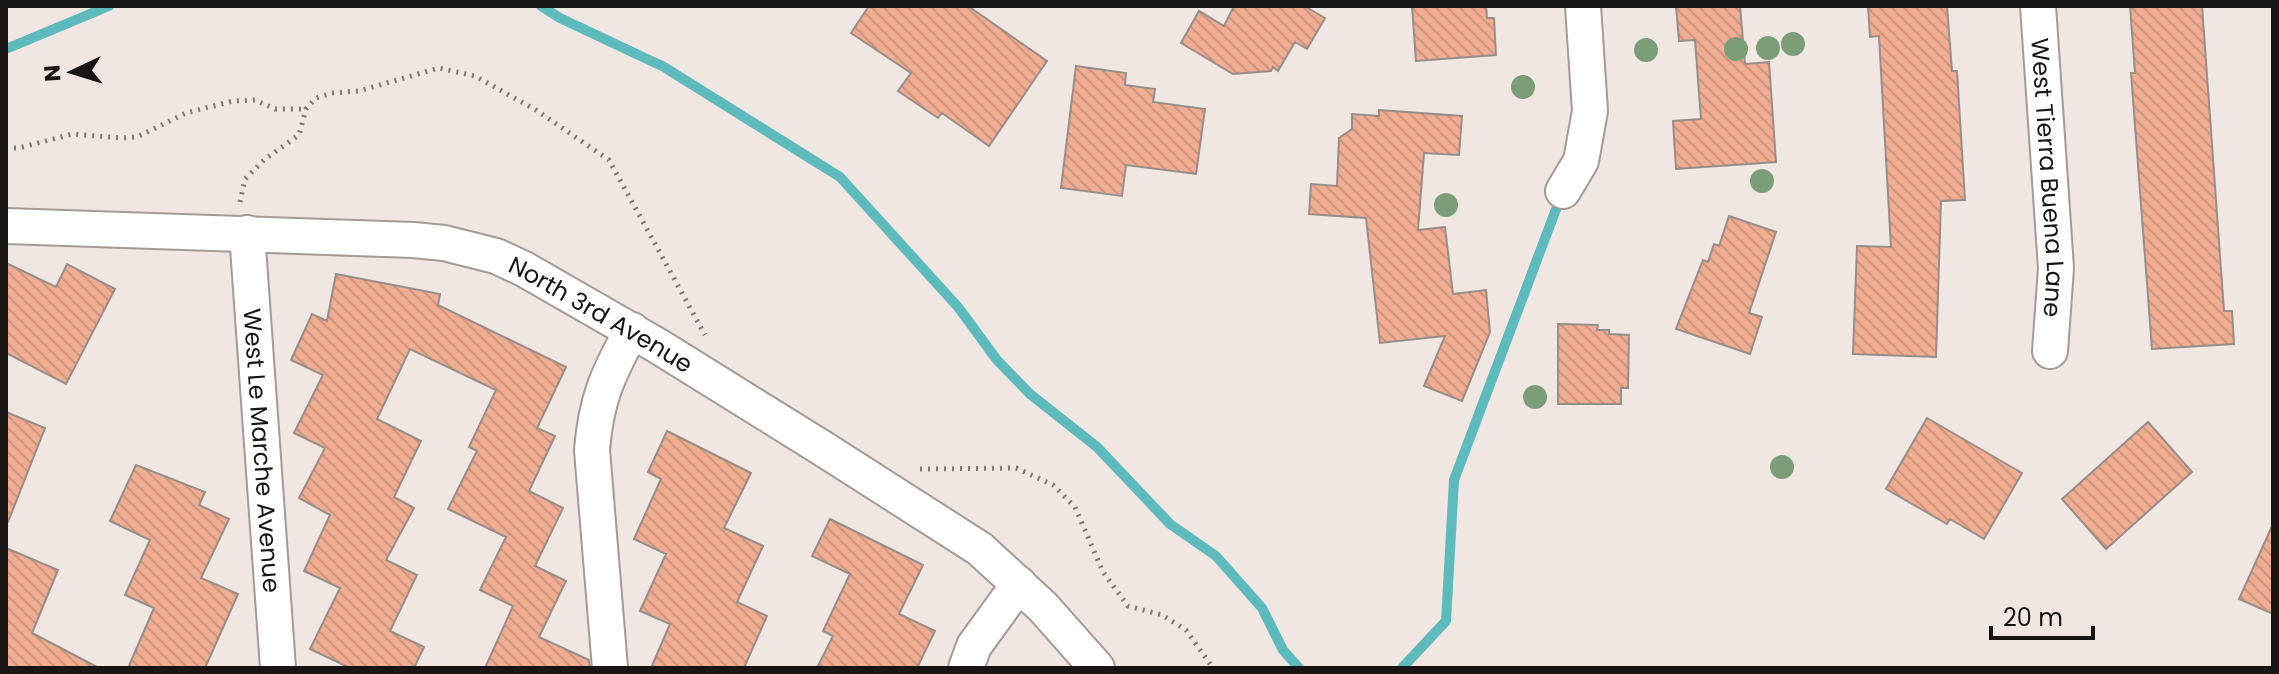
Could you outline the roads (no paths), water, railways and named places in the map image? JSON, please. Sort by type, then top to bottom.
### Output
[{"type":"street","points":[[1563,191],[1581,161],[1590,111],[1583,6]]},
{"type":"street","name":"West Tierra Buena Lane","points":[[2038,6],[2056,268],[2050,351]]},
{"type":"street","name":"North 3rd Avenue","points":[[6,226],[413,240],[457,246],[496,256],[632,330],[980,549],[1019,584],[1097,668]]},
{"type":"street","name":"West Le Marche Avenue","points":[[247,233],[278,668]]},
{"type":"street","points":[[610,668],[592,450],[595,417],[606,378],[632,330]]},
{"type":"street","points":[[966,668],[974,646],[1019,584]]},
{"type":"waterway","points":[[6,49],[109,6]]},
{"type":"waterway","points":[[541,6],[664,67],[840,177],[958,307],[997,360],[1030,394],[1097,447],[1170,524],[1216,556],[1262,608],[1283,650],[1299,668]]},
{"type":"waterway","points":[[1402,668],[1446,621],[1454,480],[1561,196]]}]
